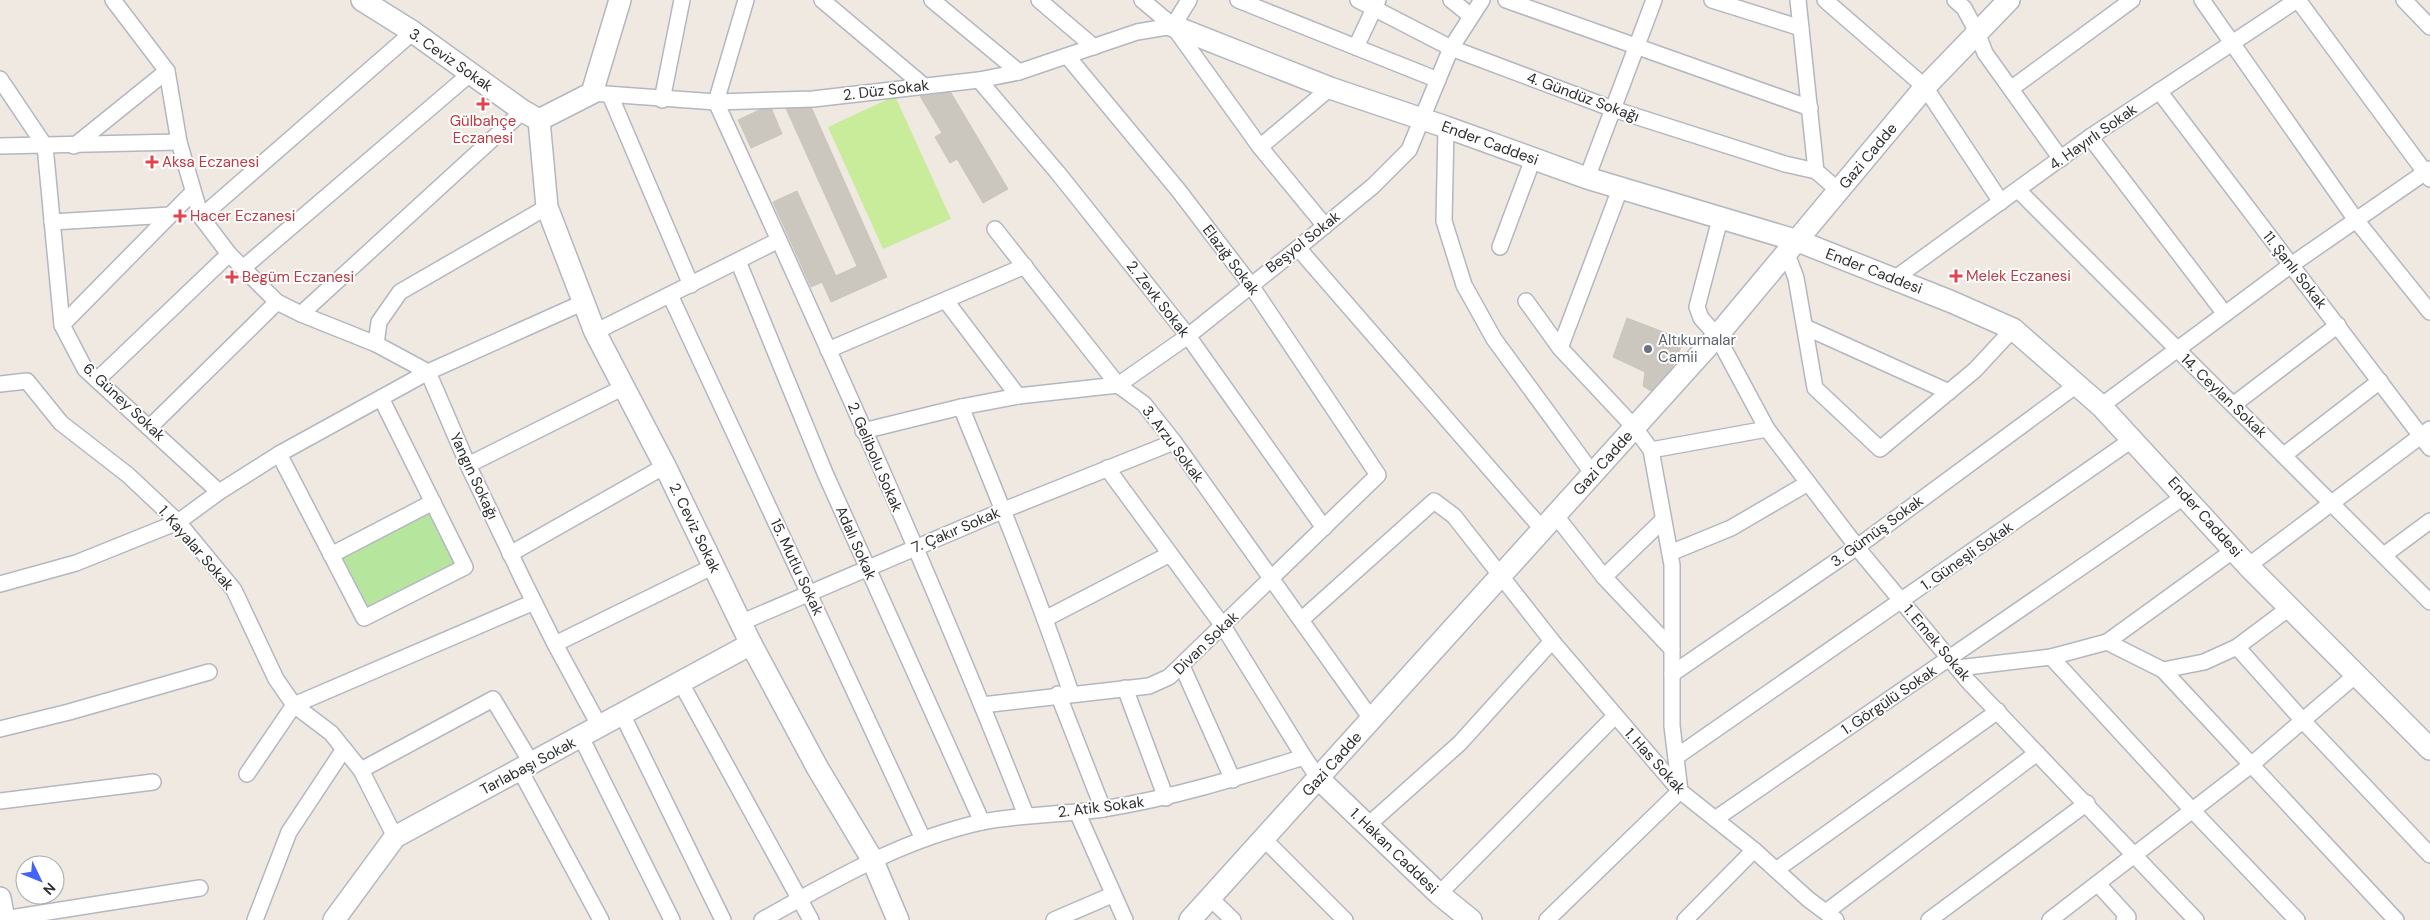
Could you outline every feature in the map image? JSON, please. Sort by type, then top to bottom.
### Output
[{"type":"street","points":[[113,0],[167,71],[178,142],[201,217],[229,254],[277,302],[301,314],[376,344],[428,372]]},
{"type":"street","name":"3. Ceviz Sokak","points":[[362,0],[413,32],[531,116]]},
{"type":"street","points":[[662,100],[682,0]]},
{"type":"street","points":[[716,102],[746,0]]},
{"type":"street","points":[[822,0],[924,86]]},
{"type":"street","points":[[932,0],[1019,72]]},
{"type":"street","points":[[1039,0],[1094,47]]},
{"type":"street","points":[[1142,0],[1173,26],[1260,147],[1325,226]]},
{"type":"street","points":[[1173,26],[1189,0]]},
{"type":"street","points":[[1238,0],[1438,80]]},
{"type":"street","name":"4. Gündüz Sokağı","points":[[1358,0],[1376,4],[1451,48],[1613,109],[1776,161],[1816,171]]},
{"type":"street","points":[[1451,0],[1471,16]]},
{"type":"street","name":"Beşyol Sokak","points":[[1118,385],[1188,336],[1250,284],[1298,248],[1373,186],[1409,150],[1451,48],[1482,0]]},
{"type":"street","points":[[1506,0],[1636,48],[1810,108]]},
{"type":"street","points":[[1587,178],[1654,0]]},
{"type":"street","points":[[1712,0],[1801,28]]},
{"type":"street","points":[[1798,0],[1816,171],[1839,191]]},
{"type":"street","points":[[1825,0],[1925,87],[2001,202]]},
{"type":"street","points":[[1955,0],[1964,8],[1977,32],[1985,53],[2012,88],[2061,159]]},
{"type":"street","name":"Gazi Cadde","points":[[1190,920],[1717,336],[1925,87],[2009,0]]},
{"type":"street","points":[[2012,88],[2132,0]]},
{"type":"street","points":[[2202,0],[2356,220],[2430,312]]},
{"type":"street","points":[[2101,406],[2291,266],[2356,220],[2428,173],[2298,0]]},
{"type":"street","name":"4. Hayırlı Sokak","points":[[1894,279],[2090,137],[2298,0]]},
{"type":"street","points":[[2404,0],[2430,27]]},
{"type":"street","points":[[615,2],[601,94],[690,285]]},
{"type":"street","points":[[1356,47],[1376,4]]},
{"type":"street","name":"2. Düz Sokak","points":[[601,94],[662,100],[716,102],[813,99],[979,80],[1019,72],[1068,57],[1137,32],[1173,26]]},
{"type":"street","name":"Ender Caddesi","points":[[1173,26],[1330,88],[1446,127],[1587,178],[1720,219],[1792,248],[1894,279],[2013,329],[2078,384],[2134,439],[2248,566],[2430,749]]},
{"type":"street","points":[[201,217],[413,32]]},
{"type":"street","name":"Elazığ Sokak","points":[[1068,57],[1179,191],[1250,284],[1378,475]]},
{"type":"street","points":[[74,146],[167,71]]},
{"type":"street","points":[[243,268],[471,73]]},
{"type":"street","points":[[0,79],[45,146]]},
{"type":"street","name":"2. Zevk Sokak","points":[[979,80],[1058,173],[1188,336],[1324,528]]},
{"type":"street","points":[[1260,147],[1330,88]]},
{"type":"street","name":"11. Şanlı Sokak","points":[[2159,92],[2380,381],[2425,432],[2430,448]]},
{"type":"street","points":[[301,314],[531,116],[601,94]]},
{"type":"street","name":"2. Gelibolu Sokak","points":[[716,102],[828,350],[982,705],[1026,815]]},
{"type":"street","name":"2. Ceviz Sokak","points":[[531,116],[547,207],[582,303],[595,332],[665,466],[751,644],[817,768],[872,859],[898,920]]},
{"type":"street","points":[[1446,127],[1444,221],[1464,285],[1494,339],[1593,474]]},
{"type":"street","points":[[2090,137],[2225,314]]},
{"type":"street","points":[[0,146],[74,146],[178,142]]},
{"type":"street","name":"6. Güney Sokak","points":[[45,146],[62,325],[85,369],[219,492]]},
{"type":"street","points":[[1500,247],[1533,159]]},
{"type":"street","points":[[1560,348],[1620,189]]},
{"type":"street","name":"14. Ceylan Sokak","points":[[2018,190],[2430,602]]},
{"type":"street","points":[[62,325],[193,192]]},
{"type":"street","points":[[376,344],[379,322],[400,292],[547,207]]},
{"type":"street","points":[[52,222],[170,215]]},
{"type":"street","name":"1. Emek Sokak","points":[[1720,219],[1697,307],[1701,318],[1717,336],[1767,429],[1857,547],[1954,663],[2196,920]]},
{"type":"street","name":"3. Arzu Sokak","points":[[995,229],[1118,385],[1144,404],[1174,442],[1372,720]]},
{"type":"street","points":[[595,332],[779,240]]},
{"type":"street","points":[[1298,248],[1549,523],[1604,577],[1672,649]]},
{"type":"street","points":[[1792,248],[1815,388],[1880,449],[1975,370],[2013,329]]},
{"type":"street","points":[[97,380],[229,254]]},
{"type":"street","name":"Adalı Sokak","points":[[738,261],[825,473],[982,822]]},
{"type":"street","points":[[828,350],[1026,266]]},
{"type":"street","name":"15. Mutlu Sokak","points":[[670,295],[810,592],[923,839]]},
{"type":"street","points":[[946,301],[1018,396]]},
{"type":"street","points":[[1526,301],[1560,348],[1635,428],[1651,450],[1672,565],[1672,726],[1680,790],[1547,920]]},
{"type":"street","points":[[150,427],[277,302]]},
{"type":"street","points":[[0,584],[76,564],[178,522],[219,492],[279,454],[428,372],[582,303]]},
{"type":"street","points":[[2233,405],[2338,325]]},
{"type":"street","points":[[1804,327],[1949,392]]},
{"type":"street","name":"Yangın Sokağı","points":[[428,372],[510,554],[555,644],[600,727]]},
{"type":"street","name":"1. Kayalar Sokak","points":[[0,384],[27,381],[61,423],[128,475],[178,522],[234,590],[276,679],[294,705],[331,733],[361,770],[395,837]]},
{"type":"street","points":[[2284,455],[2380,381]]},
{"type":"street","name":"3. Gümüş Sokak","points":[[1672,674],[1857,547],[2078,384]]},
{"type":"street","points":[[863,431],[961,407],[1018,396],[1118,385]]},
{"type":"street","points":[[468,464],[624,387]]},
{"type":"street","points":[[279,454],[364,618],[465,568],[381,398]]},
{"type":"street","points":[[961,407],[1004,510],[1045,619],[1064,694],[1103,809]]},
{"type":"street","points":[[1651,450],[1767,429]]},
{"type":"street","points":[[2248,566],[2425,432]]},
{"type":"street","name":"1. Güneşli Sokak","points":[[1676,757],[2134,439]]},
{"type":"street","name":"7. Çakır Sokak","points":[[740,623],[1004,510],[1174,442]]},
{"type":"street","points":[[510,554],[665,466]]},
{"type":"street","points":[[1107,468],[1223,626],[1319,779]]},
{"type":"street","name":"Divan Sokak","points":[[982,705],[1064,694],[1149,686],[1169,677],[1378,475]]},
{"type":"street","points":[[1670,553],[1731,528],[1808,483]]},
{"type":"street","name":"1. Görgülü Sokak","points":[[1715,819],[1954,663],[2186,496]]},
{"type":"street","name":"1. Has Sokak","points":[[1301,620],[1434,501],[1454,516],[1552,641],[1680,790],[1831,916]]},
{"type":"street","points":[[331,555],[433,502]]},
{"type":"street","points":[[1604,577],[1663,520]]},
{"type":"street","points":[[2384,555],[2430,521]]},
{"type":"street","points":[[1954,663],[2051,657],[2107,642],[2234,550]]},
{"type":"street","points":[[1045,619],[1170,554]]},
{"type":"street","points":[[555,644],[714,566]]},
{"type":"street","points":[[247,774],[294,705],[534,602]]},
{"type":"street","points":[[2163,670],[2204,662],[2237,647],[2289,608]]},
{"type":"street","points":[[1367,826],[1460,743],[1552,641]]},
{"type":"street","points":[[2107,642],[2163,670],[2396,920]]},
{"type":"street","name":"Tarlabaşı Sokak","points":[[334,920],[395,837],[623,716],[751,644]]},
{"type":"street","points":[[2237,647],[2304,722],[2430,855]]},
{"type":"street","points":[[2051,657],[2192,810],[2297,920]]},
{"type":"street","points":[[1182,666],[1232,780]]},
{"type":"street","points":[[0,729],[69,712],[209,672]]},
{"type":"street","points":[[2050,920],[2251,765],[2304,722],[2357,674]]},
{"type":"street","points":[[681,683],[811,920]]},
{"type":"street","points":[[1125,688],[1166,798]]},
{"type":"street","points":[[361,770],[493,699],[601,920]]},
{"type":"street","points":[[1776,870],[1998,711]]},
{"type":"street","points":[[623,716],[723,920]]},
{"type":"street","points":[[1438,894],[1615,716]]},
{"type":"street","points":[[581,737],[672,920]]},
{"type":"street","points":[[255,920],[289,832],[344,749]]},
{"type":"street","points":[[1831,916],[2038,753]]},
{"type":"street","name":"2. Atik Sokak","points":[[762,920],[872,859],[923,839],[982,822],[1026,815],[1103,809],[1166,798],[1232,780],[1304,757]]},
{"type":"street","name":"1. Hakan Caddesi","points":[[1319,779],[1438,894],[1471,920]]},
{"type":"street","points":[[0,801],[153,782]]},
{"type":"street","points":[[1930,920],[2086,804]]},
{"type":"street","points":[[1077,812],[1112,895],[1125,920]]},
{"type":"street","points":[[1264,839],[1345,920]]},
{"type":"street","points":[[1686,920],[1754,850]]},
{"type":"street","points":[[2098,884],[2127,919]]},
{"type":"street","points":[[0,898],[4,920],[200,888]]},
{"type":"street","points":[[1054,920],[1112,895]]},
{"type":"street","points":[[1210,898],[1233,920]]},
{"type":"green space","points":[[895,96],[951,219],[883,249],[828,127]]},
{"type":"green space","points":[[431,510],[456,564],[369,609],[342,556]]},
{"type":"building","points":[[947,86],[1008,189],[983,203],[957,159],[950,163],[935,137],[942,133],[917,91]]},
{"type":"building","points":[[808,100],[878,257],[857,266],[784,104]]},
{"type":"building","points":[[770,105],[782,134],[751,148],[738,120]]},
{"type":"building","points":[[797,191],[836,276],[811,287],[773,202]]},
{"type":"building","points":[[878,257],[887,277],[831,302],[822,282]]},
{"type":"building","name":"Altıkurnalar Camii","points":[[1627,318],[1684,340],[1672,368],[1651,391],[1643,386],[1645,372],[1613,357]]},
{"type":"place","name":"Gülbahçe Eczanesi","points":[[483,104]]},
{"type":"place","name":"Aksa Eczanesi","points":[[152,162]]},
{"type":"place","name":"Hacer Eczanesi","points":[[180,216]]},
{"type":"place","name":"Melek Eczanesi","points":[[1956,276]]},
{"type":"place","name":"Begüm Eczanesi","points":[[232,277]]},
{"type":"place","name":"Altıkurnalar Camii","points":[[1648,349]]}]
